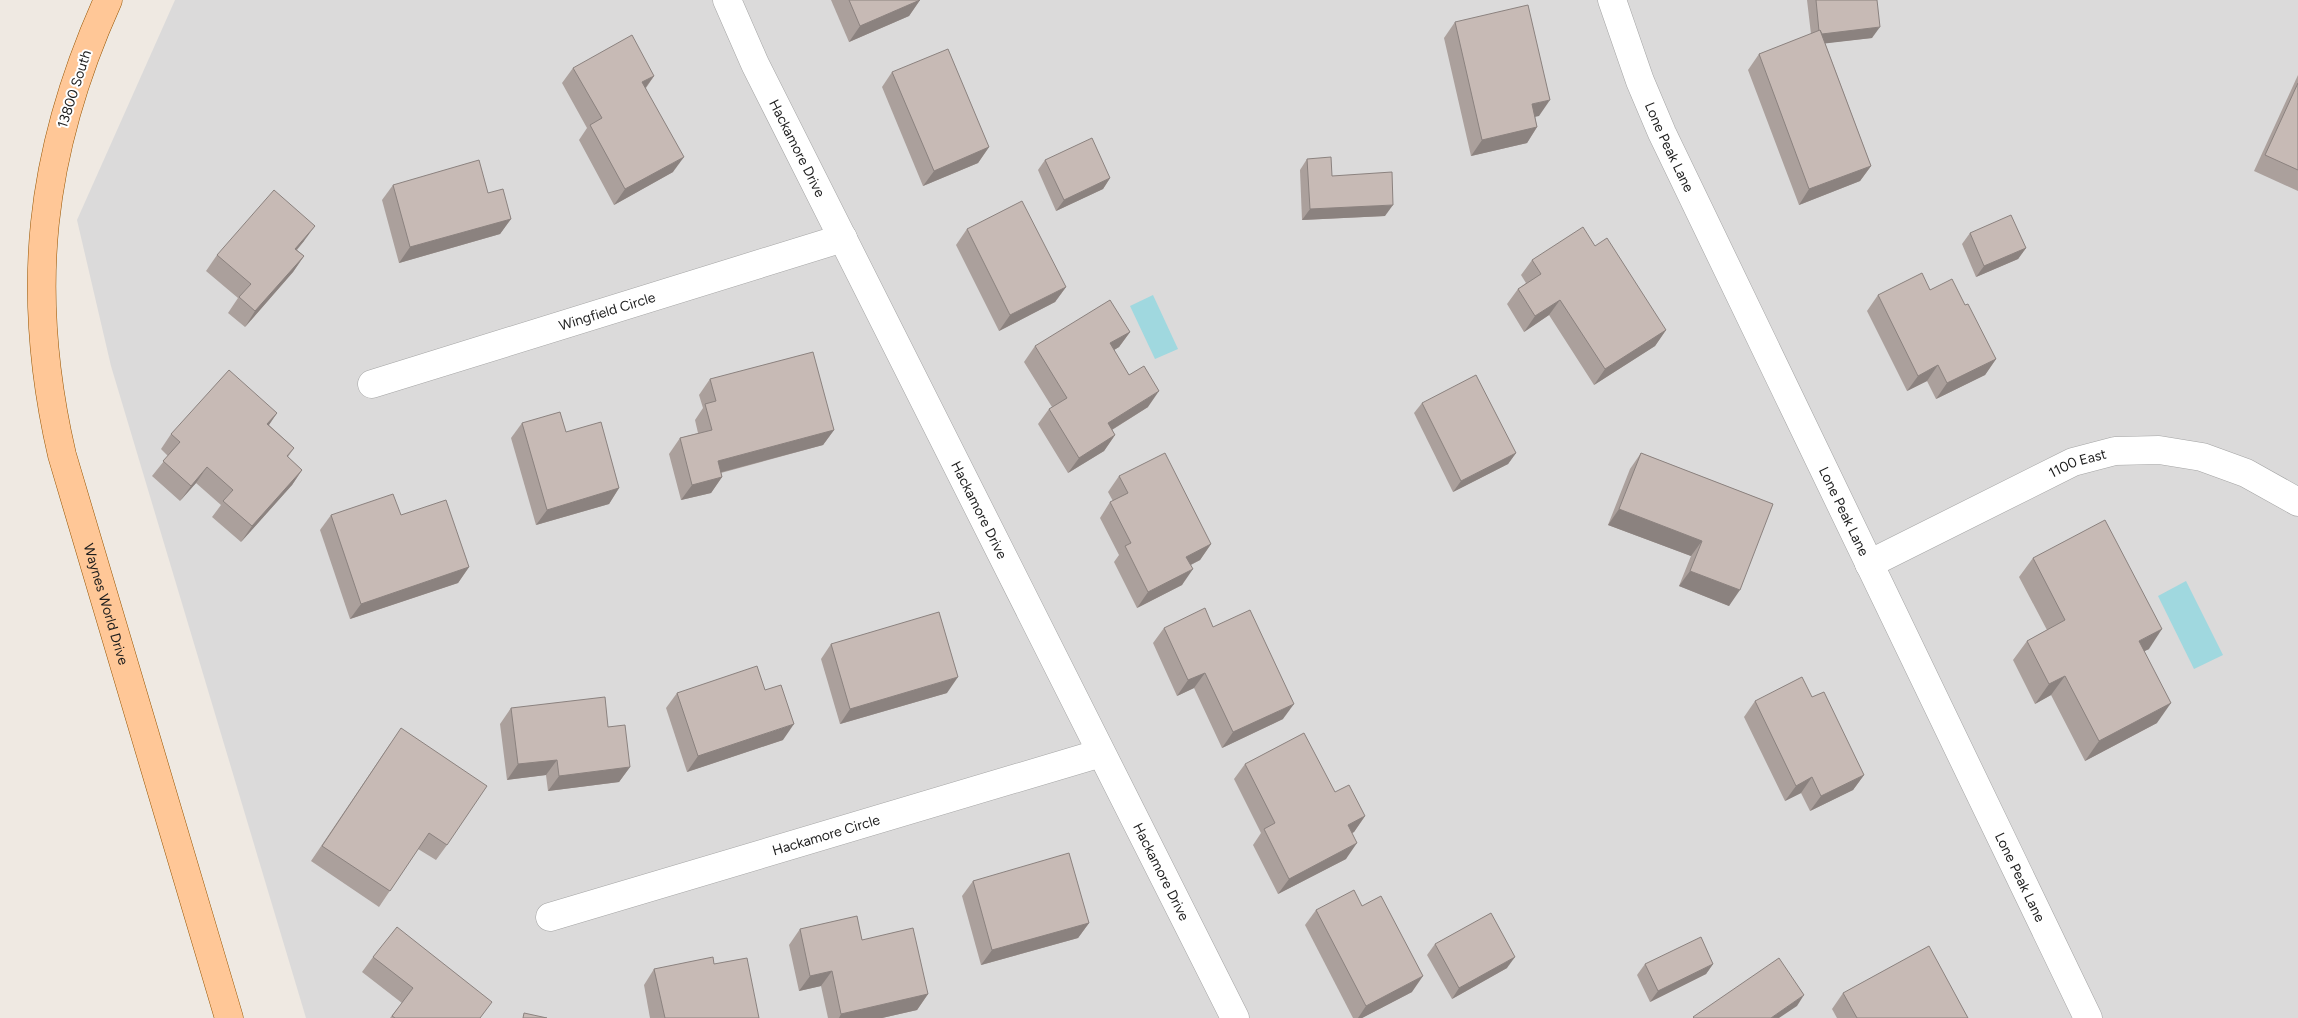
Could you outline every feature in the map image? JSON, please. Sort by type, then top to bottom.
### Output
[{"type":"main road","name":"13800 South","points":[[50,182],[66,107],[78,70],[108,0]]},
{"type":"main road","name":"Waynes World Drive","points":[[50,182],[44,220],[41,298],[43,337],[52,414],[65,465],[229,1018]]},
{"type":"street","name":"Hackamore Drive","points":[[727,0],[755,64],[1235,1018]]},
{"type":"street","name":"Lone Peak Lane","points":[[1612,0],[1640,81],[1662,133],[2088,1018]]},
{"type":"street","name":"Wingfield Circle","points":[[372,384],[843,238]]},
{"type":"street","name":"1100 East","points":[[1870,564],[2073,462],[2115,451],[2159,450],[2202,457],[2296,494]]},
{"type":"street","name":"Hackamore Circle","points":[[550,917],[1101,753]]},
{"type":"shaded area","points":[[175,0],[2298,0],[2298,1018],[306,1018],[111,366],[77,220]]},
{"type":"water","points":[[1153,295],[1178,349],[1155,359],[1130,306]]},
{"type":"water","points":[[2186,581],[2223,655],[2194,669],[2158,596]]},
{"type":"building","points":[[849,0],[920,0],[860,26]]},
{"type":"building","points":[[1816,0],[1877,0],[1880,27],[1822,34],[1819,31]]},
{"type":"building","points":[[1528,5],[1550,100],[1532,104],[1537,127],[1482,140],[1455,22]]},
{"type":"building","points":[[1820,30],[1871,166],[1809,189],[1759,54]]},
{"type":"building","points":[[632,35],[654,76],[642,82],[684,157],[625,189],[590,125],[602,118],[573,68]]},
{"type":"building","points":[[948,49],[989,147],[934,171],[892,72]]},
{"type":"building","points":[[2298,83],[2298,170],[2265,155]]},
{"type":"building","points":[[1092,138],[1110,178],[1064,200],[1045,160]]},
{"type":"building","points":[[1331,157],[1332,176],[1392,172],[1393,205],[1310,209],[1307,159]]},
{"type":"building","points":[[479,160],[488,193],[503,189],[511,219],[410,247],[393,185]]},
{"type":"building","points":[[274,190],[315,226],[295,249],[304,256],[255,311],[239,297],[251,284],[217,255]]},
{"type":"building","points":[[1022,201],[1066,287],[1010,315],[967,229]]},
{"type":"building","points":[[2011,215],[2026,248],[1984,266],[1970,233]]},
{"type":"building","points":[[1583,227],[1595,246],[1607,238],[1666,330],[1605,369],[1560,300],[1535,316],[1518,289],[1541,274],[1532,260]]},
{"type":"building","points":[[1922,273],[1930,290],[1952,279],[1965,305],[1968,304],[1996,359],[1947,383],[1938,365],[1918,376],[1878,295]]},
{"type":"building","points":[[1110,300],[1130,332],[1110,343],[1129,375],[1144,366],[1159,391],[1108,423],[1115,435],[1079,458],[1049,409],[1067,398],[1035,346]]},
{"type":"building","points":[[813,352],[834,430],[718,461],[722,477],[692,485],[680,438],[712,430],[705,404],[716,401],[710,379]]},
{"type":"building","points":[[229,370],[277,413],[267,424],[294,448],[287,456],[302,470],[252,526],[223,501],[233,490],[207,467],[191,486],[163,461],[180,442],[171,434]]},
{"type":"building","points":[[1476,375],[1516,453],[1461,481],[1422,403]]},
{"type":"building","points":[[560,412],[566,432],[601,422],[619,488],[547,510],[522,423]]},
{"type":"building","points":[[1165,453],[1211,544],[1186,557],[1193,569],[1148,592],[1125,546],[1131,543],[1110,502],[1128,493],[1119,476]]},
{"type":"building","points":[[1641,453],[1773,504],[1740,590],[1690,571],[1702,541],[1619,509]]},
{"type":"building","points":[[393,494],[401,515],[446,500],[469,567],[361,604],[331,515]]},
{"type":"building","points":[[2105,520],[2162,629],[2139,641],[2171,703],[2099,741],[2065,676],[2049,684],[2027,641],[2065,620],[2033,558]]},
{"type":"building","points":[[1205,608],[1213,627],[1250,610],[1294,704],[1233,732],[1205,673],[1188,680],[1164,628]]},
{"type":"building","points":[[939,612],[958,677],[850,709],[831,644]]},
{"type":"building","points":[[757,666],[765,690],[781,685],[794,724],[698,756],[677,693]]},
{"type":"building","points":[[1802,677],[1812,697],[1824,692],[1864,775],[1821,796],[1812,777],[1796,786],[1755,701]]},
{"type":"building","points":[[605,697],[608,727],[625,725],[630,767],[559,776],[557,760],[518,764],[511,708]]},
{"type":"building","points":[[401,728],[487,786],[447,845],[429,833],[390,891],[322,846]]},
{"type":"building","points":[[1304,733],[1335,792],[1349,785],[1365,816],[1348,825],[1357,843],[1289,879],[1264,829],[1275,823],[1245,764]]},
{"type":"building","points":[[1069,853],[1089,923],[992,950],[973,881]]},
{"type":"building","points":[[1354,890],[1362,906],[1381,896],[1423,976],[1366,1006],[1316,910]]},
{"type":"building","points":[[1491,913],[1515,957],[1459,988],[1435,944]]},
{"type":"building","points":[[857,916],[862,940],[913,928],[928,994],[841,1014],[832,971],[810,976],[800,929]]},
{"type":"building","points":[[397,927],[492,1002],[480,1018],[395,1018],[392,1016],[413,988],[373,957]]},
{"type":"building","points":[[1701,937],[1713,964],[1658,991],[1645,964]]},
{"type":"building","points":[[1929,946],[1968,1018],[1857,1018],[1843,993]]},
{"type":"building","points":[[713,957],[714,964],[747,958],[759,1018],[665,1018],[654,969]]},
{"type":"building","points":[[1779,958],[1804,995],[1771,1018],[1693,1017]]},
{"type":"building","points":[[524,1013],[547,1018],[523,1018]]}]
